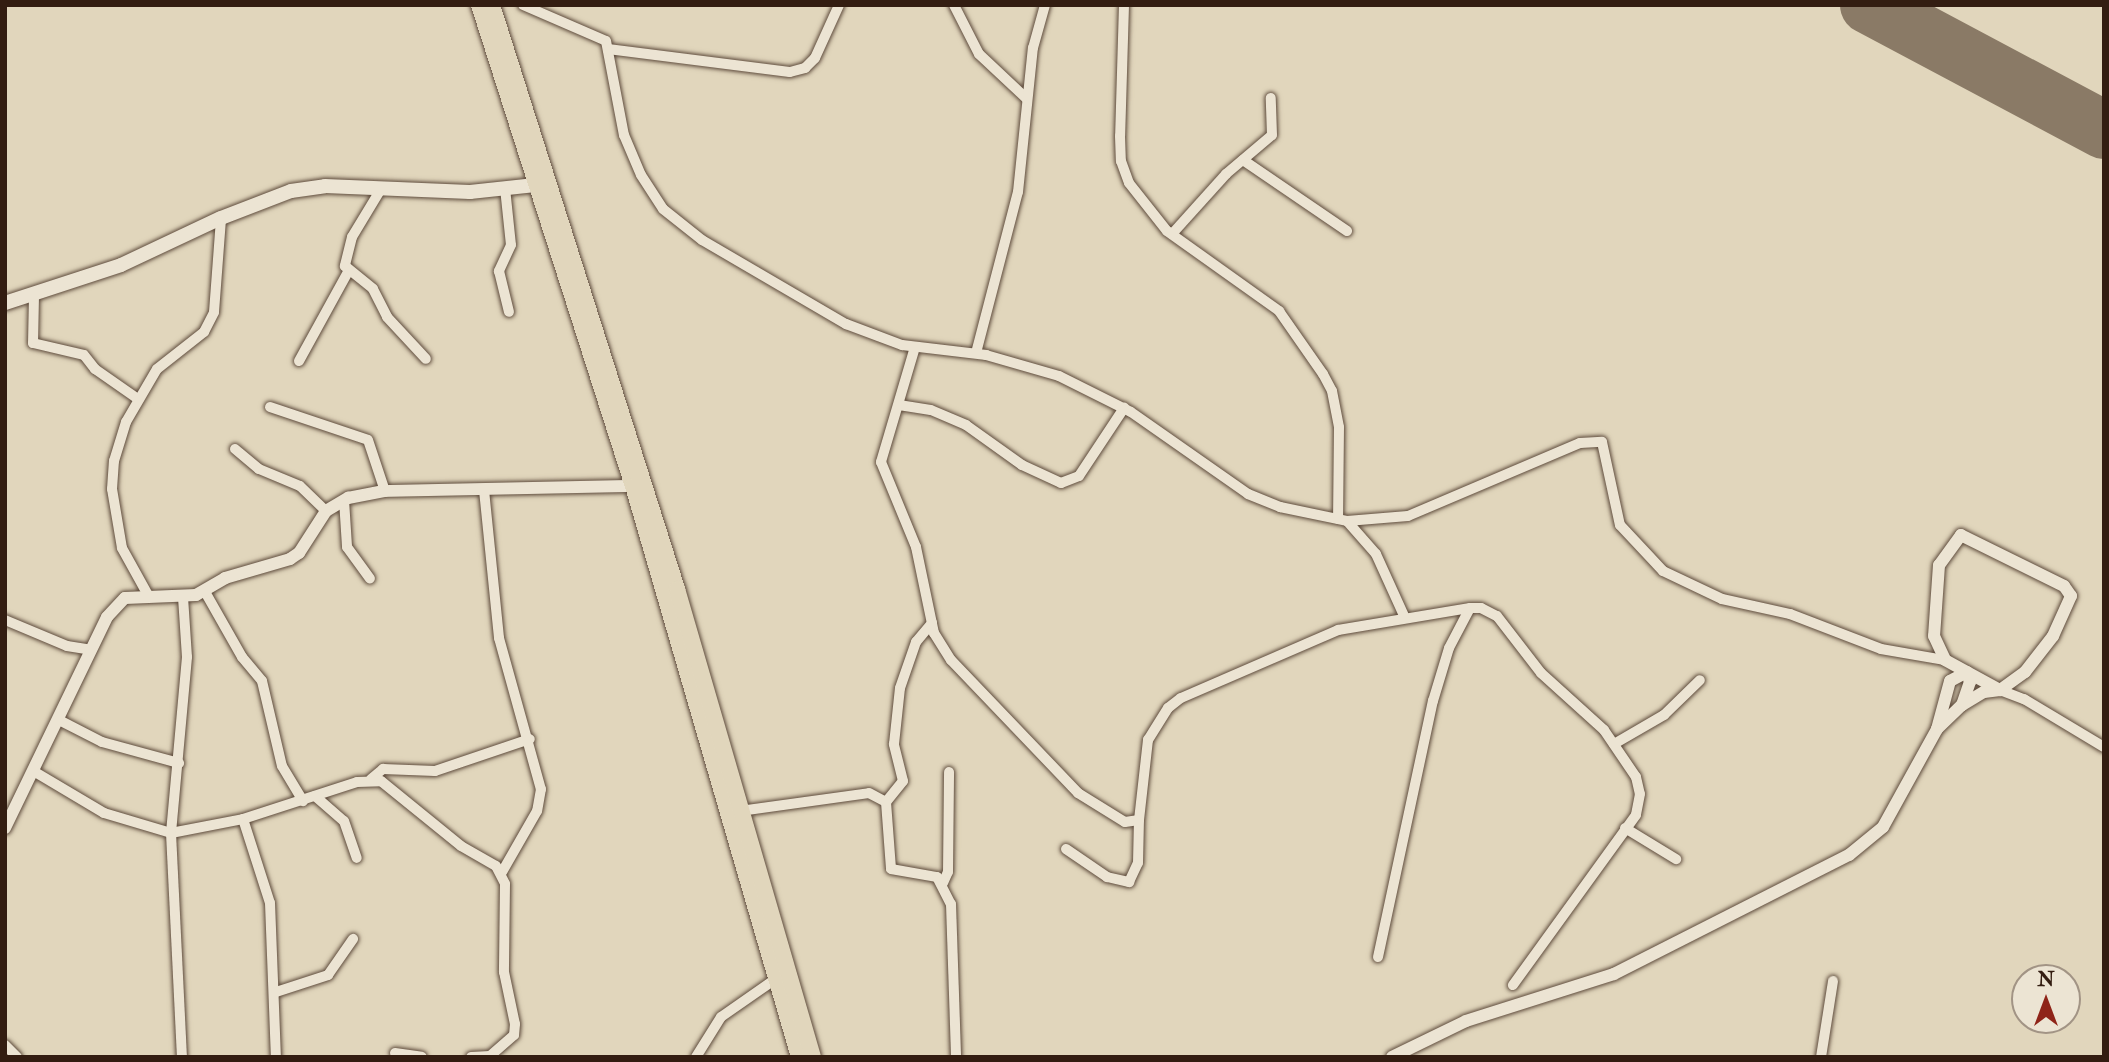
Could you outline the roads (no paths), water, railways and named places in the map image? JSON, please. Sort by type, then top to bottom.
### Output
[{"type":"main road","points":[[479,5],[543,184],[677,589],[813,1057]]},
{"type":"main road","points":[[492,5],[799,1057]]},
{"type":"main road","points":[[5,303],[34,296],[121,265],[221,218],[305,189],[505,188],[543,184]]},
{"type":"street","points":[[523,5],[596,34],[608,49],[624,135],[640,175],[663,209],[702,240],[846,324],[915,347],[976,353],[1059,376],[1124,408],[1248,494],[1280,507],[1342,520],[1408,516],[1593,440],[1602,442],[1620,525],[1674,578],[1722,599],[1790,614],[1881,649],[1945,660],[2104,747]]},
{"type":"street","points":[[608,49],[790,72],[805,68],[815,58],[839,5]]},
{"type":"street","points":[[954,5],[979,54],[1027,99]]},
{"type":"street","points":[[976,353],[1018,192],[1033,48],[1045,5]]},
{"type":"street","points":[[1124,5],[1121,161],[1150,214],[1172,234],[1279,311],[1322,374],[1332,391],[1339,427],[1342,520],[1376,554],[1405,618]]},
{"type":"street","points":[[1172,234],[1243,160],[1272,135],[1271,98]]},
{"type":"street","points":[[1243,160],[1347,231]]},
{"type":"street","points":[[505,188],[511,245],[499,271],[509,312]]},
{"type":"street","points":[[299,360],[348,272],[348,248],[381,189]]},
{"type":"street","points":[[148,595],[122,548],[111,489],[114,461],[138,399],[158,369],[204,332],[214,312],[221,218]]},
{"type":"street","points":[[348,272],[373,289],[387,317],[426,359]]},
{"type":"street","points":[[34,296],[33,343],[84,355],[95,369],[138,399]]},
{"type":"street","points":[[915,347],[881,462],[916,547],[932,623],[951,660],[1078,793],[1125,822],[1139,820]]},
{"type":"street","points":[[899,405],[931,410],[967,425],[1022,465],[1062,483],[1079,475],[1124,408]]},
{"type":"street","points":[[270,407],[369,440],[385,491]]},
{"type":"street","points":[[235,449],[259,469],[300,486],[326,511]]},
{"type":"street","points":[[7,822],[116,606],[132,596],[183,597],[204,590],[225,578],[299,553],[326,511],[344,500],[385,491],[633,486]]},
{"type":"street","points":[[471,1057],[489,1056],[513,1035],[515,1024],[504,972],[502,872],[540,797],[530,739],[499,638],[484,490]]},
{"type":"street","points":[[344,500],[347,547],[370,579]]},
{"type":"street","points":[[1391,1057],[1466,1021],[1614,974],[1849,855],[1882,827],[1937,729],[1962,705],[1984,692],[2000,690],[2025,672],[2044,648],[2071,596],[2064,586],[1970,535],[1961,535],[1945,555],[1936,577],[1934,636],[1945,660],[1943,696],[1937,729]]},
{"type":"street","points":[[204,590],[242,657],[262,681],[282,765],[303,801]]},
{"type":"street","points":[[182,1057],[171,832],[187,657],[183,597]]},
{"type":"street","points":[[1378,957],[1433,701],[1448,648],[1470,608]]},
{"type":"street","points":[[1066,849],[1107,877],[1129,882],[1138,863],[1139,820],[1148,740],[1168,708],[1202,687],[1322,635],[1470,608],[1497,616],[1541,673],[1614,744],[1636,777],[1640,793],[1640,807],[1513,985]]},
{"type":"street","points":[[5,620],[66,646],[92,650]]},
{"type":"street","points":[[932,623],[916,642],[900,688],[894,744],[903,781],[886,802],[891,869],[928,873],[943,883]]},
{"type":"street","points":[[1943,696],[1955,676],[1967,672]]},
{"type":"street","points":[[1962,705],[1970,682],[1967,672]]},
{"type":"street","points":[[1614,744],[1664,715],[1700,680]]},
{"type":"street","points":[[59,720],[102,742],[179,763]]},
{"type":"street","points":[[34,772],[104,813],[171,832],[243,819],[371,779],[383,769],[435,771],[530,739]]},
{"type":"street","points":[[949,772],[948,872],[943,883],[955,930],[956,1057]]},
{"type":"street","points":[[371,779],[391,788],[502,872]]},
{"type":"street","points":[[740,811],[869,793],[886,802]]},
{"type":"street","points":[[315,796],[344,821],[357,858]]},
{"type":"street","points":[[243,819],[268,887],[276,992],[276,1057]]},
{"type":"street","points":[[1625,828],[1676,859]]},
{"type":"street","points":[[276,992],[328,975],[353,939]]},
{"type":"street","points":[[696,1057],[721,1017],[777,978]]},
{"type":"street","points":[[1821,1057],[1833,981]]},
{"type":"street","points":[[5,1045],[17,1057]]},
{"type":"street","points":[[395,1053],[422,1057]]}]
